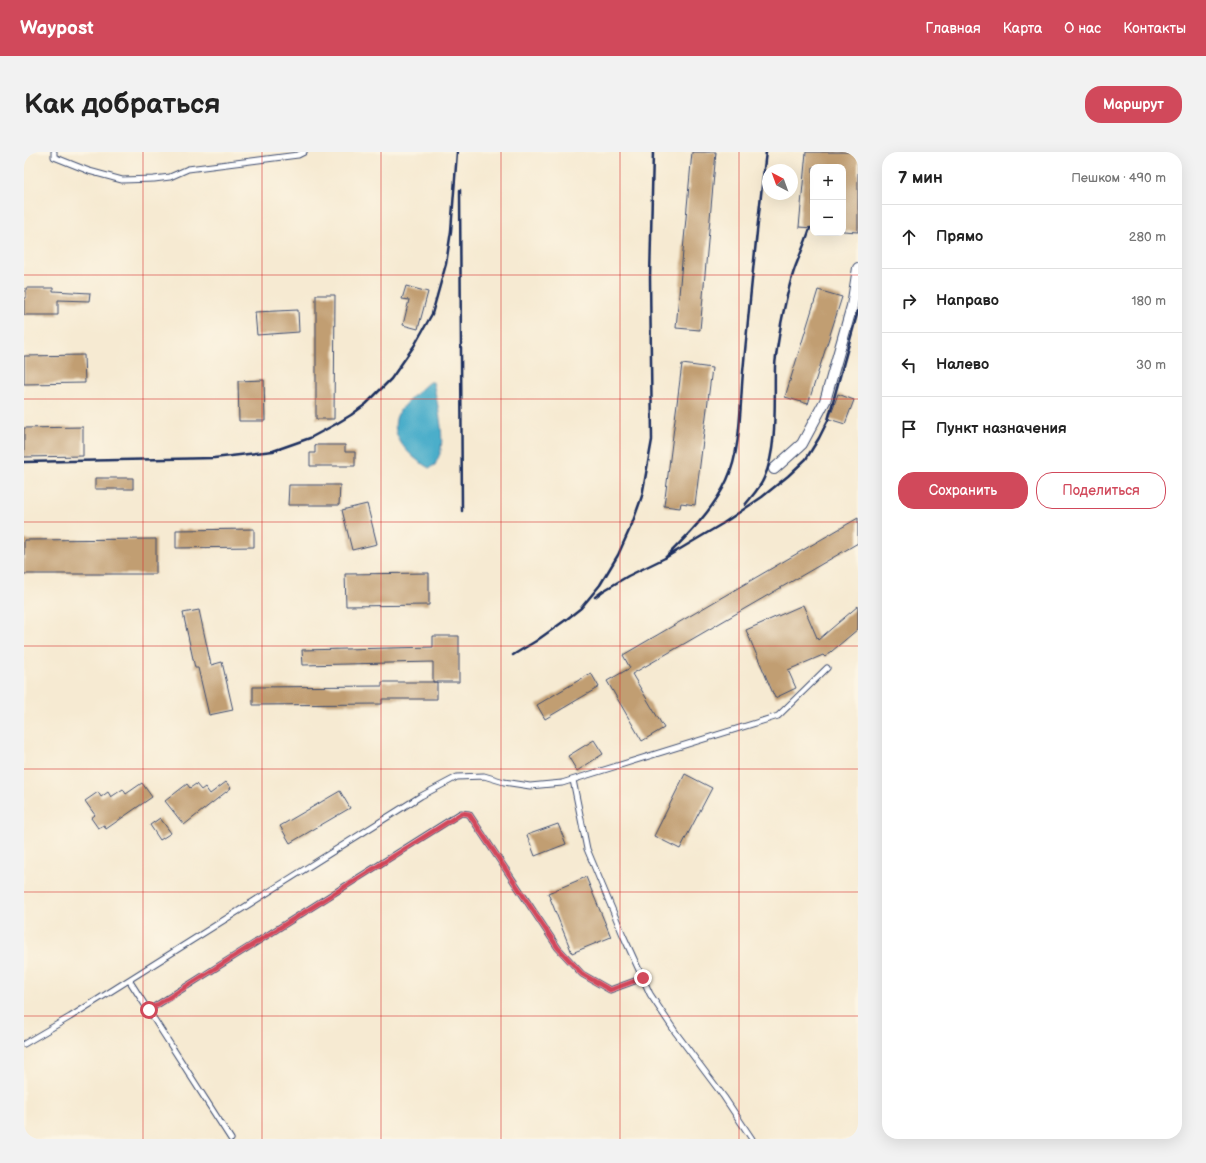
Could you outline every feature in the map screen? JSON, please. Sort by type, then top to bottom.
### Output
[{"type":"street","points":[[774,469],[802,444],[825,401],[852,306],[858,268]]},
{"type":"lane","points":[[54,152],[54,156],[89,171],[122,180],[170,177],[188,169],[298,155],[304,152]]},
{"type":"lane","points":[[24,1044],[70,1017],[421,796],[457,777],[484,776],[504,782],[530,786],[562,783],[573,780],[778,716],[827,668]]},
{"type":"lane","points":[[573,780],[587,849],[650,994],[724,1097],[752,1139]]},
{"type":"lane","points":[[149,1010],[462,813],[469,814],[558,948],[582,974],[610,990],[643,978]]},
{"type":"lane","points":[[129,980],[230,1139]]},
{"type":"water","points":[[429,382],[433,382],[440,416],[442,442],[441,452],[435,465],[429,468],[416,460],[405,448],[400,441],[395,427],[396,419],[401,410],[410,399]]},
{"type":"building","points":[[692,152],[716,152],[700,330],[676,328]]},
{"type":"building","points":[[806,152],[858,152],[858,232],[846,231],[846,164],[810,164],[810,228],[799,227]]},
{"type":"building","points":[[406,286],[428,292],[418,329],[403,325],[409,300],[402,299]]},
{"type":"building","points":[[26,288],[53,288],[53,291],[90,293],[89,301],[58,300],[58,315],[24,315],[24,298],[26,298]]},
{"type":"building","points":[[818,290],[842,297],[808,404],[785,397]]},
{"type":"building","points":[[316,295],[335,295],[334,419],[316,419]]},
{"type":"building","points":[[298,310],[299,332],[257,335],[255,312]]},
{"type":"building","points":[[84,355],[85,383],[24,384],[24,356]]},
{"type":"building","points":[[682,364],[712,368],[695,505],[681,503],[680,508],[664,506]]},
{"type":"building","points":[[264,380],[265,421],[239,421],[238,381]]},
{"type":"building","points":[[838,394],[854,400],[845,424],[829,419]]},
{"type":"building","points":[[83,427],[83,456],[24,457],[24,428]]},
{"type":"building","points":[[315,445],[345,445],[345,452],[355,452],[355,466],[310,466],[310,453],[315,453]]},
{"type":"building","points":[[95,478],[133,478],[133,489],[95,489]]},
{"type":"building","points":[[289,485],[340,485],[339,505],[288,505]]},
{"type":"building","points":[[367,504],[377,544],[352,550],[342,510]]},
{"type":"building","points":[[858,518],[858,543],[632,674],[664,728],[642,741],[607,681],[630,668],[623,655]]},
{"type":"building","points":[[254,529],[254,547],[176,548],[176,530]]},
{"type":"building","points":[[156,539],[156,574],[24,574],[24,540]]},
{"type":"building","points":[[429,573],[429,605],[346,606],[345,574]]},
{"type":"building","points":[[803,605],[818,640],[858,606],[858,629],[825,657],[823,655],[788,670],[796,688],[775,698],[746,630]]},
{"type":"building","points":[[199,610],[211,665],[222,662],[233,710],[209,715],[198,668],[195,668],[183,613]]},
{"type":"building","points":[[433,636],[459,636],[459,682],[433,682],[433,662],[303,665],[302,650],[433,647]]},
{"type":"building","points":[[591,673],[599,687],[545,719],[537,705]]},
{"type":"building","points":[[382,682],[437,682],[437,699],[382,699],[382,704],[253,705],[253,687],[382,686]]},
{"type":"building","points":[[594,740],[603,754],[577,771],[568,756]]},
{"type":"building","points":[[685,774],[712,788],[680,849],[654,836]]},
{"type":"building","points":[[226,782],[231,788],[184,825],[165,801],[187,784],[190,788],[196,784],[201,790],[205,787],[210,794]]},
{"type":"building","points":[[142,783],[152,797],[106,829],[104,825],[98,828],[91,818],[95,815],[85,801],[98,792],[101,797],[108,792],[111,797],[123,789],[126,794]]},
{"type":"building","points":[[340,791],[350,808],[290,843],[280,826]]},
{"type":"building","points":[[160,818],[171,833],[160,840],[150,825]]},
{"type":"building","points":[[558,824],[566,844],[535,856],[527,835]]},
{"type":"building","points":[[586,877],[611,937],[572,953],[548,893]]},
{"type":"railway","points":[[24,462],[214,458],[273,451],[310,438],[351,415],[366,404],[391,379],[414,346],[432,314],[446,264],[451,231],[457,152]]},
{"type":"railway","points":[[513,655],[536,641],[581,608],[600,585],[618,555],[632,524],[642,496],[652,440],[650,278],[653,152]]},
{"type":"railway","points":[[665,558],[707,512],[722,491],[732,468],[739,428],[748,317],[766,152]]},
{"type":"railway","points":[[460,190],[462,511]]},
{"type":"railway","points":[[745,505],[756,492],[764,478],[768,466],[773,438],[775,366],[781,324],[791,279],[810,228]]},
{"type":"railway","points":[[595,597],[628,576],[665,558],[722,524],[762,497],[806,459],[828,420],[858,311]]},
{"type":"route","points":[[149,1010],[462,813],[469,814],[558,948],[582,974],[610,990],[643,978]]}]
